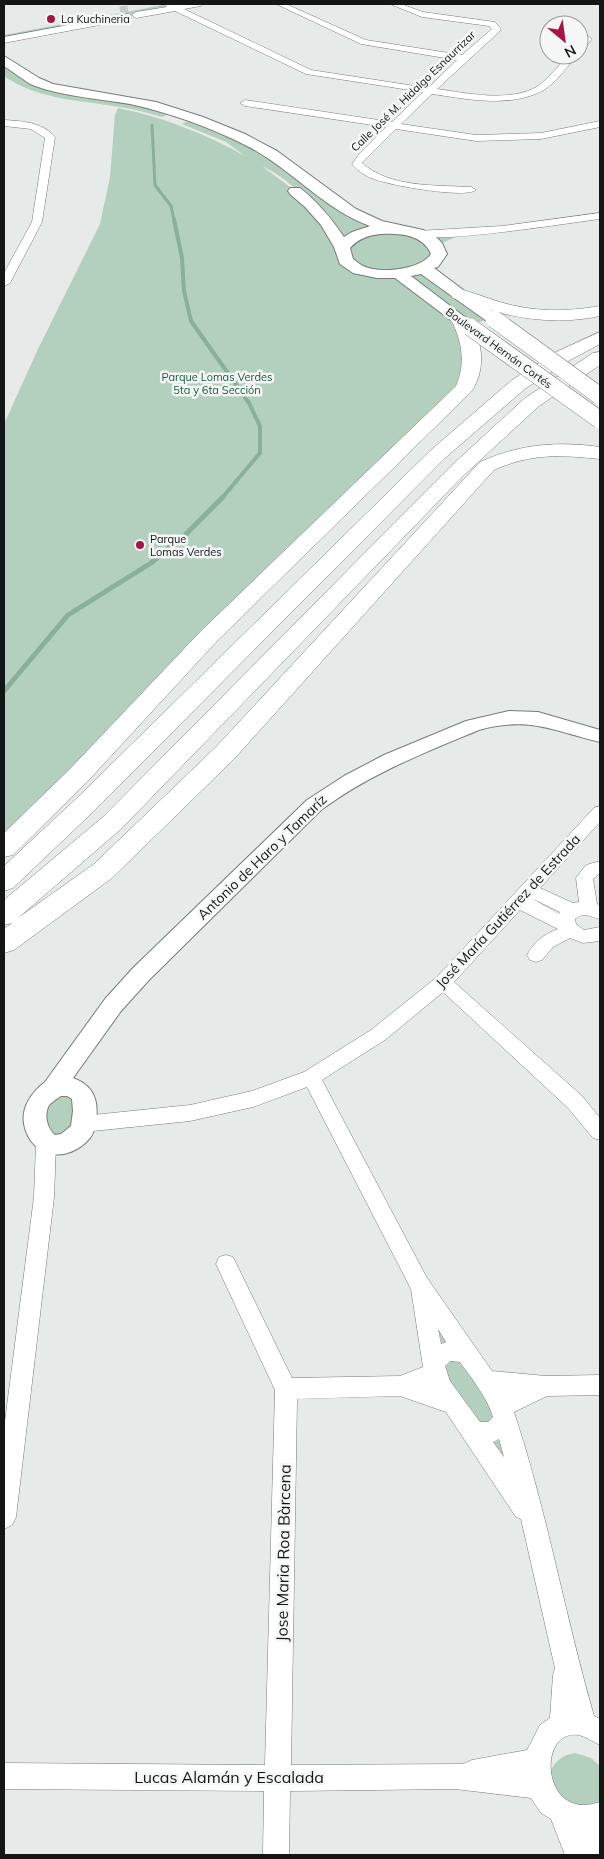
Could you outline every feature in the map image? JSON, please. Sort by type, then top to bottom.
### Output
[{"type":"highway","points":[[459,294],[503,310],[533,314],[566,316],[600,311]]},
{"type":"highway","points":[[4,848],[79,775],[209,636],[464,388],[469,378],[473,359],[466,324]]},
{"type":"highway","points":[[4,881],[86,804],[438,454],[519,384],[563,356],[600,337]]},
{"type":"highway","points":[[4,915],[112,824],[456,472],[532,402],[600,357]]},
{"type":"highway","points":[[4,943],[103,871],[225,753],[417,546],[487,466],[504,457],[550,448],[600,453]]},
{"type":"main road","points":[[4,60],[25,78],[53,89],[126,100],[176,118],[239,152]]},
{"type":"main road","points":[[12,83],[24,90],[55,99],[134,110],[162,118],[190,117],[246,140],[272,155],[346,210],[374,223],[418,234],[433,242],[439,252],[438,258],[425,269],[399,274],[375,273],[355,267],[343,258],[342,247],[316,207],[282,181]]},
{"type":"main road","points":[[342,247],[351,238],[367,232],[398,230]]},
{"type":"main road","name":"Boulevard Hernán Cortés","points":[[425,269],[600,396]]},
{"type":"main road","name":"Boulevard Hernán Cortés","points":[[399,274],[600,420]]},
{"type":"street","points":[[4,33],[99,19],[170,5],[198,4]]},
{"type":"street","points":[[280,4],[364,42],[464,58]]},
{"type":"street","name":"Calle José M. Hidalgo Esnaurrizar","points":[[394,4],[422,14],[486,23],[498,28],[464,58],[357,164],[366,174],[389,180],[471,190]]},
{"type":"street","points":[[170,5],[304,70],[327,76],[478,98],[515,96],[530,92],[547,83],[564,65]]},
{"type":"street","points":[[4,40],[99,19]]},
{"type":"street","points":[[462,21],[483,32],[483,40]]},
{"type":"street","points":[[245,103],[460,137],[504,139],[559,134],[600,124]]},
{"type":"street","points":[[4,123],[36,128],[50,136],[37,222],[4,282]]},
{"type":"street","points":[[418,234],[466,235],[600,216]]},
{"type":"street","points":[[439,252],[466,235]]},
{"type":"street","name":"Antonio de Haro y Tamaríz","points":[[74,1101],[75,1058],[113,1005],[141,974],[314,806],[334,789],[357,776],[473,725],[493,719],[515,716],[546,718],[591,733],[600,744]]},
{"type":"street","name":"José María Gutiérrez de Estrada","points":[[74,1101],[142,1119],[190,1113],[253,1098],[312,1077],[378,1035],[444,982],[600,812]]},
{"type":"street","points":[[536,954],[544,944],[569,922],[579,907],[594,910],[584,878],[592,869],[600,867]]},
{"type":"street","points":[[523,895],[569,922],[578,936],[588,938],[600,934]]},
{"type":"street","points":[[444,982],[576,1102],[600,1132]]},
{"type":"street","points":[[312,1077],[420,1285],[486,1380],[503,1413],[534,1527],[582,1727],[551,1732],[539,1747],[536,1773],[540,1786],[549,1802],[562,1813],[581,1820],[598,1817],[595,1855]]},
{"type":"street","points":[[45,1094],[74,1101],[82,1131],[77,1137],[54,1144],[36,1132],[35,1115],[39,1102],[45,1094]]},
{"type":"street","points":[[4,1517],[44,1197],[54,1144]]},
{"type":"street","name":"Jose Maria Roa Bàrcena","points":[[226,1264],[286,1389],[276,1855]]},
{"type":"street","points":[[420,1285],[435,1368],[452,1403],[473,1432],[534,1527]]},
{"type":"street","points":[[400,1386],[435,1368],[439,1355],[448,1350],[458,1350],[468,1354]]},
{"type":"street","points":[[486,1380],[546,1386],[600,1385]]},
{"type":"street","points":[[286,1389],[400,1386],[452,1403]]},
{"type":"street","points":[[473,1432],[482,1434],[492,1433],[500,1427],[503,1413],[546,1386]]},
{"type":"street","name":"Lucas Alamán y Escalada","points":[[455,1776],[536,1760]]},
{"type":"street","name":"Lucas Alamán y Escalada","points":[[4,1776],[279,1778],[455,1776],[540,1786]]},
{"type":"street","points":[[562,1813],[578,1855]]},
{"type":"green space","points":[[168,4],[188,4],[4,39],[4,35]]},
{"type":"green space","points":[[4,65],[26,81],[51,90],[128,104],[168,114],[162,117],[130,109],[45,95],[17,84],[4,76]]},
{"type":"green space","name":"Parque Lomas Verdes 5ta y 6ta Sección","points":[[118,108],[184,127],[215,140],[245,156],[226,142],[182,124],[189,120],[246,144],[374,224],[343,242],[297,189],[262,166],[303,197],[349,265],[397,275],[460,321],[469,377],[4,849],[4,424],[38,349],[100,224],[110,177],[115,115]]},
{"type":"green space","points":[[395,232],[421,238],[459,236],[432,247],[433,253],[420,267],[377,271],[353,264],[345,247],[365,234]]},
{"type":"green space","points":[[418,271],[489,319],[474,324],[398,275]]},
{"type":"green space","points":[[54,1087],[85,1100],[62,1144],[35,1125]]},
{"type":"green space","points":[[420,1285],[486,1381],[535,1527],[452,1403]]},
{"type":"green space","points":[[575,1753],[591,1758],[600,1766],[600,1814],[589,1820],[566,1817],[550,1771],[560,1759]]},
{"type":"waterway","points":[[152,125],[155,185],[171,206],[174,220]]},
{"type":"waterway","points":[[174,219],[182,258],[184,291],[191,321],[249,403],[260,426],[260,453],[222,498]]},
{"type":"waterway","points":[[186,534],[222,498]]},
{"type":"waterway","points":[[4,691],[68,615],[151,563],[177,541]]},
{"type":"tunnel","points":[[120,11],[128,10]]},
{"type":"place","name":"La Kuchineria","points":[[51,19]]},
{"type":"place","name":"Parque Lomas Verdes","points":[[140,545]]}]
